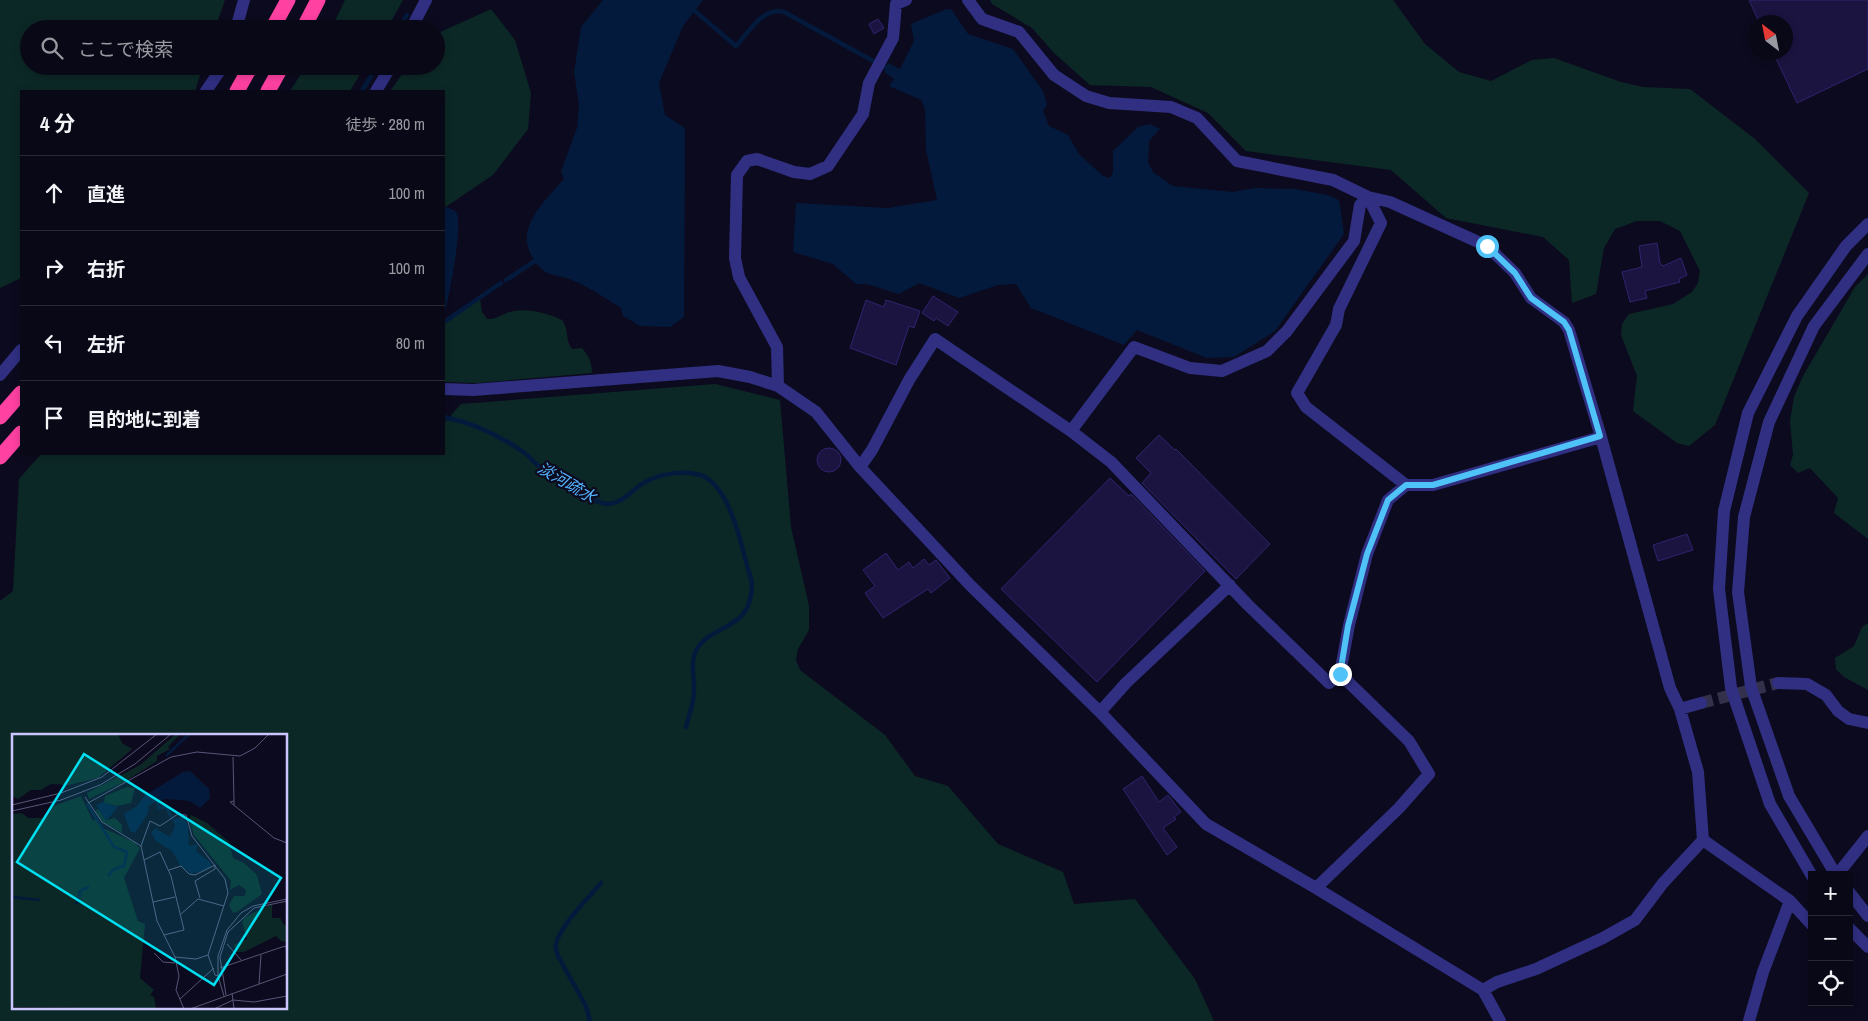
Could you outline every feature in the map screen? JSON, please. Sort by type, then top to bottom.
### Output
[{"type":"highway","points":[[277,20],[288,0]]},
{"type":"highway","points":[[307,20],[318,0]]},
{"type":"highway","points":[[238,90],[247,75]]},
{"type":"highway","points":[[269,90],[277,75]]},
{"type":"highway","points":[[0,417],[20,394]]},
{"type":"highway","points":[[0,457],[20,434]]},
{"type":"street","points":[[238,20],[244,0]]},
{"type":"street","points":[[416,20],[426,0]]},
{"type":"street","points":[[778,386],[777,347],[739,277],[735,258],[737,175],[747,161],[757,159],[794,172],[810,174],[828,166],[863,114],[869,84],[893,38],[896,4],[906,0]]},
{"type":"street","points":[[968,0],[982,19],[1018,32],[1054,75],[1086,96],[1109,103],[1171,108],[1197,118],[1238,160],[1333,180],[1368,197],[1390,202],[1487,246],[1515,273],[1531,298],[1564,322],[1569,330],[1670,688],[1680,709],[1698,772],[1703,840],[1663,884],[1635,920],[1586,946],[1536,969],[1497,982],[1483,990]]},
{"type":"street","points":[[207,90],[217,75]]},
{"type":"street","points":[[377,90],[386,75]]},
{"type":"street","points":[[1071,431],[1134,347],[1190,368],[1222,371],[1267,351],[1288,331],[1354,242],[1360,205],[1368,197]]},
{"type":"street","points":[[1368,197],[1381,223],[1339,309],[1336,325],[1297,393],[1306,407],[1406,485],[1433,485],[1600,436]]},
{"type":"street","points":[[1809,871],[1770,804],[1732,688],[1719,589],[1724,511],[1748,413],[1797,316],[1846,246],[1868,224]]},
{"type":"street","points":[[1835,871],[1789,796],[1751,687],[1738,592],[1744,517],[1769,422],[1814,326],[1868,254]]},
{"type":"street","points":[[860,467],[872,450],[908,380],[935,338],[1071,431],[1111,462],[1248,605],[1329,683],[1340,674],[1348,626],[1367,554],[1388,500],[1406,485]]},
{"type":"street","points":[[0,375],[20,351]]},
{"type":"street","points":[[445,389],[473,390],[718,371],[750,377],[778,386],[816,412],[860,467],[970,585],[1100,712],[1206,824],[1316,888],[1483,990],[1500,1021]]},
{"type":"street","points":[[1100,712],[1126,683],[1230,585]]},
{"type":"street","points":[[1316,888],[1399,808],[1429,774],[1409,741],[1340,674]]},
{"type":"street","points":[[1778,683],[1808,684],[1826,695],[1838,711],[1849,719],[1868,723]]},
{"type":"street","points":[[1680,709],[1701,703]]},
{"type":"street","points":[[1840,871],[1868,836]]},
{"type":"street","points":[[1703,840],[1790,901],[1808,921]]},
{"type":"street","points":[[1853,897],[1868,916]]},
{"type":"street","points":[[1748,1021],[1763,972],[1790,901]]},
{"type":"street","points":[[1853,937],[1868,948]]},
{"type":"green space","points":[[0,0],[225,0],[218,20],[20,20],[20,75],[200,75],[195,90],[20,90],[20,278],[0,288]]},
{"type":"green space","points":[[345,0],[403,0],[392,20],[335,20]]},
{"type":"green space","points":[[990,0],[1393,0],[1425,44],[1459,72],[1491,81],[1532,60],[1554,58],[1621,82],[1643,87],[1690,89],[1755,139],[1809,193],[1715,425],[1689,446],[1677,443],[1633,411],[1637,376],[1621,335],[1622,324],[1629,314],[1673,304],[1692,292],[1698,283],[1700,271],[1680,231],[1660,221],[1637,221],[1615,229],[1604,248],[1596,294],[1572,303],[1569,260],[1543,237],[1446,218],[1391,170],[1246,151],[1208,113],[1151,87],[1090,85],[1054,53],[1032,28],[992,4]]},
{"type":"green space","points":[[491,9],[515,40],[531,93],[528,129],[493,175],[445,207],[445,90],[391,90],[402,75],[445,75],[445,30]]},
{"type":"green space","points":[[300,75],[360,75],[351,90],[291,90]]},
{"type":"green space","points":[[1868,274],[1868,539],[1834,513],[1838,498],[1810,468],[1798,473],[1790,465],[1793,455],[1790,421],[1794,397],[1803,376],[1855,287]]},
{"type":"green space","points":[[480,299],[482,312],[487,319],[522,310],[550,315],[562,320],[566,327],[570,346],[572,349],[582,348],[591,363],[592,373],[477,383],[445,382],[445,322]]},
{"type":"green space","points":[[715,384],[780,400],[791,527],[809,606],[809,630],[798,649],[796,660],[800,670],[885,735],[915,776],[948,786],[998,844],[1063,872],[1074,904],[1135,899],[1195,979],[1214,1021],[0,1021],[0,601],[13,591],[19,479],[40,455],[445,455],[446,421],[461,404]]},
{"type":"green space","points":[[1868,623],[1868,690],[1844,677],[1836,669],[1835,658],[1854,646],[1862,627]]},
{"type":"water","points":[[603,0],[703,0],[683,26],[659,83],[665,115],[685,128],[684,317],[670,327],[640,326],[623,316],[621,308],[592,290],[571,279],[545,272],[535,262],[528,247],[529,225],[534,215],[564,179],[561,171],[577,128],[579,105],[574,72],[581,27]]},
{"type":"water","points":[[946,9],[952,10],[968,34],[1013,49],[1043,91],[1047,105],[1043,111],[1049,126],[1068,135],[1079,154],[1103,176],[1109,178],[1113,173],[1113,151],[1138,127],[1150,124],[1160,129],[1149,141],[1148,163],[1154,173],[1173,186],[1232,192],[1255,188],[1294,189],[1328,195],[1339,200],[1344,234],[1275,331],[1234,357],[1207,358],[1137,330],[1124,345],[1031,308],[1016,284],[998,285],[959,298],[919,283],[899,294],[867,284],[856,284],[833,264],[793,252],[796,203],[888,208],[937,200],[926,150],[925,109],[921,100],[889,86],[894,79],[884,72],[888,63],[900,69],[914,41],[911,24]]},
{"type":"water","points":[[445,207],[456,212],[458,220],[457,246],[445,313]]},
{"type":"building","points":[[1749,0],[1868,0],[1868,69],[1797,103],[1777,60],[1793,60],[1793,15],[1756,15]]},
{"type":"building","points":[[878,19],[884,28],[874,34],[869,24]]},
{"type":"building","points":[[1657,243],[1660,263],[1663,266],[1681,258],[1687,275],[1679,279],[1680,282],[1645,291],[1647,298],[1630,302],[1622,272],[1642,267],[1639,246]]},
{"type":"building","points":[[933,296],[958,312],[948,326],[936,318],[934,321],[922,313]]},
{"type":"building","points":[[866,300],[884,307],[886,300],[920,311],[914,328],[909,326],[896,365],[850,348]]},
{"type":"building","points":[[1159,435],[1176,449],[1270,544],[1236,579],[1142,483],[1151,473],[1136,458]]},
{"type":"building","points":[[829,448],[838,451],[841,460],[838,469],[829,472],[820,469],[817,460],[820,451]]},
{"type":"building","points":[[1110,478],[1129,496],[1131,494],[1205,571],[1097,682],[1001,589]]},
{"type":"building","points":[[1687,534],[1693,550],[1658,561],[1653,545]]},
{"type":"building","points":[[886,553],[898,570],[909,562],[913,568],[924,559],[929,565],[936,560],[950,578],[931,593],[928,589],[883,618],[865,593],[875,586],[863,570]]},
{"type":"building","points":[[1142,776],[1159,802],[1168,795],[1181,812],[1174,817],[1176,819],[1163,828],[1177,847],[1167,855],[1123,789]]},
{"type":"waterway","points":[[695,11],[736,46],[763,17],[776,11],[784,12],[886,68]]},
{"type":"waterway","name":"淡河疏水","points":[[404,20],[407,15]]},
{"type":"waterway","name":"淡河疏水","points":[[363,90],[372,75]]},
{"type":"waterway","points":[[506,280],[535,261]]},
{"type":"waterway","points":[[445,321],[501,283]]},
{"type":"waterway","name":"淡河疏水","points":[[445,417],[466,423],[507,441],[563,483],[602,503],[608,504],[620,501],[645,482],[670,474],[696,474],[707,478],[716,486],[730,510],[740,538],[752,590],[746,610],[741,616],[735,622],[705,640],[695,653],[693,662],[694,696],[686,727]]},
{"type":"waterway","name":"淡河疏水","points":[[590,1021],[586,1006],[558,956],[556,946],[558,937],[568,921],[601,883]]},
{"type":"tunnel","points":[[1701,703],[1778,683]]},
{"type":"route","points":[[1340,674],[1348,626],[1367,554],[1388,500],[1406,485],[1433,485],[1600,436],[1569,330],[1564,322],[1531,298],[1515,273],[1487,246]]}]
